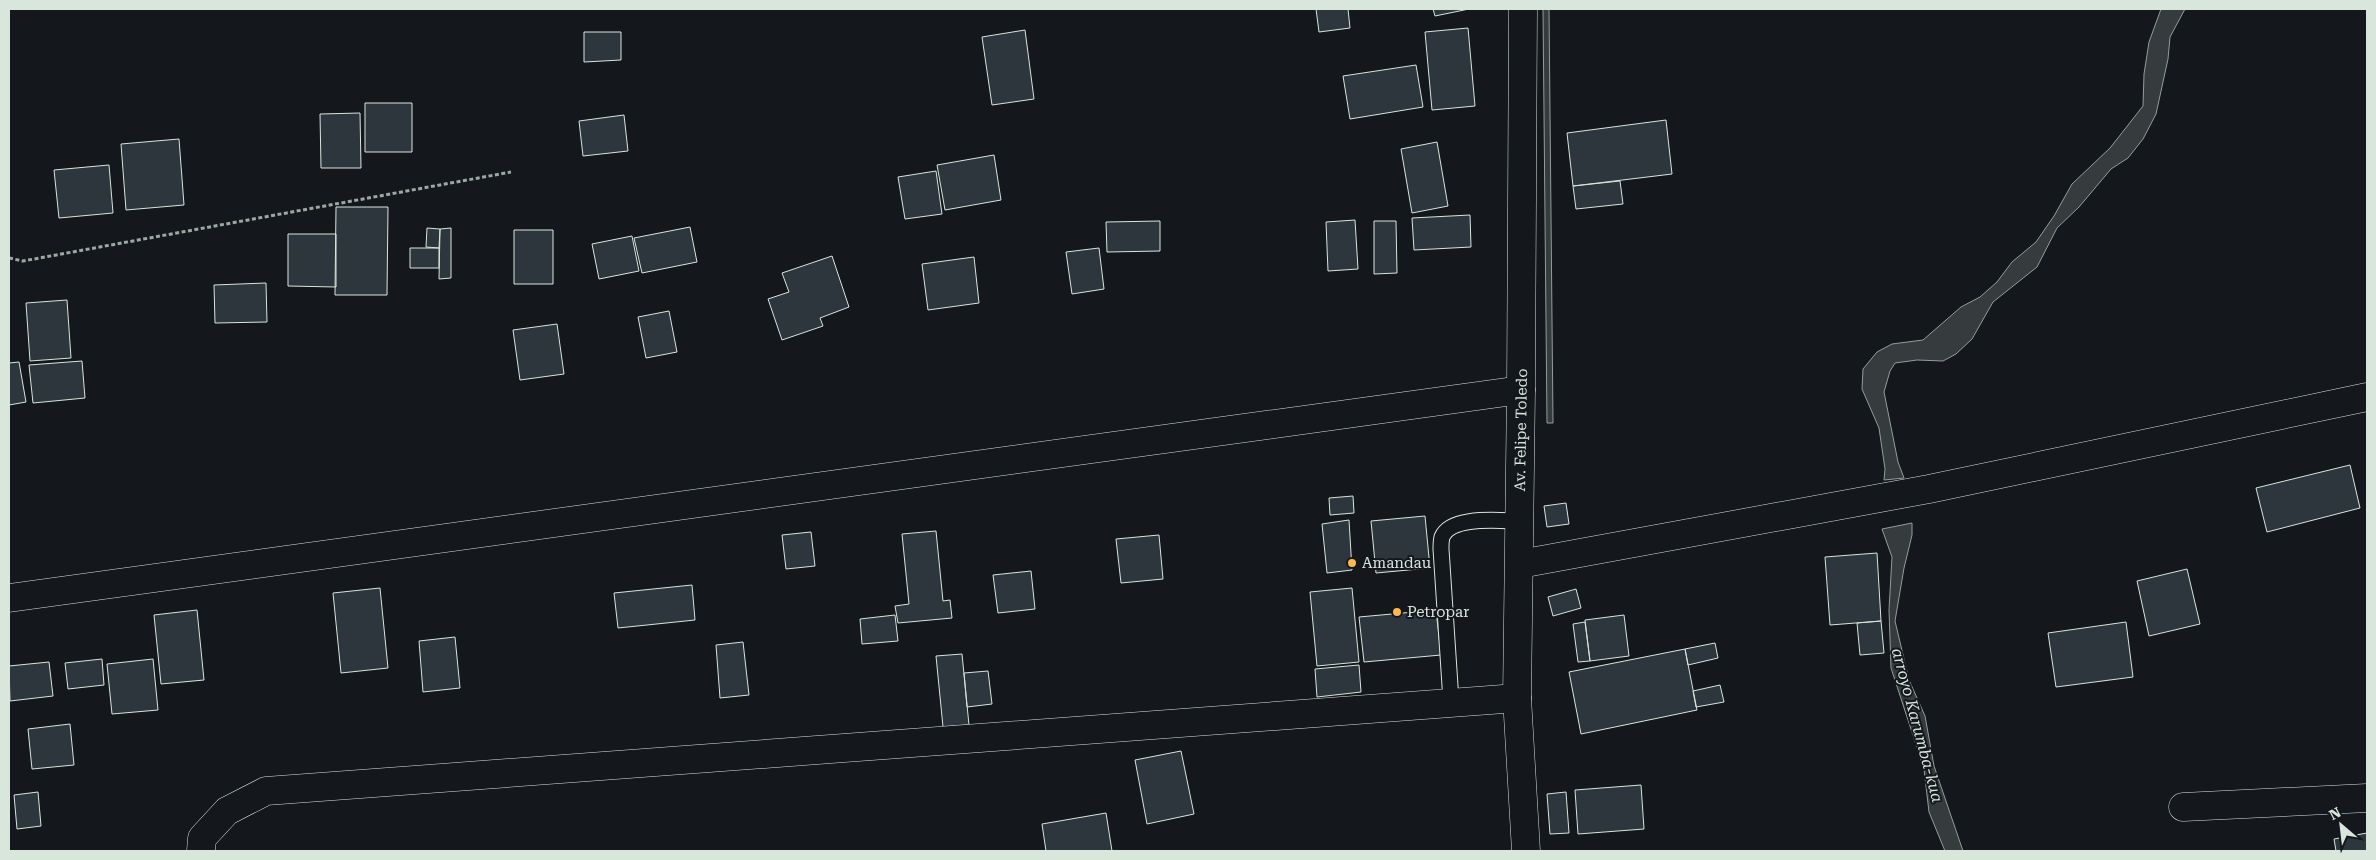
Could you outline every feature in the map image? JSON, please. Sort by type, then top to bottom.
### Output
[{"type":"street","name":"Av. Felipe Toledo","points":[[1523,9],[1520,564],[1517,698],[1526,851]]},
{"type":"street","points":[[9,598],[1521,390]]},
{"type":"street","points":[[1520,564],[1929,489],[2367,397]]},
{"type":"street","points":[[201,851],[202,838],[227,811],[266,791],[1451,701],[1517,698]]},
{"type":"street","points":[[2183,807],[2367,798]]},
{"type":"lane","points":[[1451,701],[1440,549],[1442,537],[1451,527],[1467,521],[1520,522]]},
{"type":"path","points":[[9,258],[24,261],[510,172]]},
{"type":"water","points":[[1543,9],[1549,9],[1553,423],[1547,423]]},
{"type":"water","points":[[2161,9],[2185,9],[2170,37],[2168,59],[2156,114],[2143,139],[2128,158],[2111,169],[2079,207],[2057,228],[2037,267],[1993,302],[1972,339],[1956,354],[1943,361],[1917,360],[1895,363],[1890,371],[1884,392],[1898,462],[1904,478],[1884,480],[1885,469],[1879,428],[1862,389],[1863,369],[1877,352],[1892,344],[1923,340],[1961,307],[1980,297],[1997,282],[2012,262],[2036,242],[2054,216],[2072,184],[2110,148],[2143,106],[2144,74],[2149,42]]},
{"type":"water","name":"arroyo Karumba-kua","points":[[1912,523],[1912,535],[1895,621],[1909,680],[1925,716],[1934,766],[1963,851],[1945,851],[1929,812],[1924,769],[1891,668],[1889,610],[1892,557],[1882,529]]},
{"type":"building","points":[[1316,9],[1348,9],[1350,28],[1319,32]]},
{"type":"building","points":[[1433,9],[1469,9],[1435,16]]},
{"type":"building","points":[[1468,28],[1475,106],[1432,110],[1425,32]]},
{"type":"building","points":[[1025,30],[1034,99],[992,105],[982,37]]},
{"type":"building","points":[[584,32],[621,32],[621,60],[584,62]]},
{"type":"building","points":[[1416,65],[1423,107],[1350,119],[1343,76]]},
{"type":"building","points":[[365,103],[412,103],[412,152],[365,152]]},
{"type":"building","points":[[360,113],[361,168],[321,168],[320,114]]},
{"type":"building","points":[[624,115],[628,151],[583,156],[579,121]]},
{"type":"building","points":[[1666,120],[1672,174],[1573,186],[1567,133]]},
{"type":"building","points":[[179,139],[184,205],[126,210],[121,144]]},
{"type":"building","points":[[1437,142],[1448,206],[1412,213],[1401,149]]},
{"type":"building","points":[[994,155],[1001,200],[945,210],[937,165]]},
{"type":"building","points":[[109,165],[113,213],[59,218],[54,170]]},
{"type":"building","points":[[936,171],[942,214],[905,219],[898,177]]},
{"type":"building","points":[[1620,181],[1623,204],[1576,209],[1573,186]]},
{"type":"building","points":[[336,207],[388,207],[387,295],[335,295]]},
{"type":"building","points":[[1470,215],[1471,247],[1414,250],[1412,218]]},
{"type":"building","points":[[1355,220],[1358,269],[1328,271],[1326,222]]},
{"type":"building","points":[[1160,221],[1160,251],[1107,252],[1106,222]]},
{"type":"building","points":[[1374,221],[1396,221],[1397,273],[1374,274]]},
{"type":"building","points":[[690,227],[697,262],[642,273],[634,238]]},
{"type":"building","points":[[427,228],[440,229],[439,248],[426,247]]},
{"type":"building","points":[[451,228],[451,278],[439,279],[440,229]]},
{"type":"building","points":[[514,230],[553,230],[553,284],[514,284]]},
{"type":"building","points":[[288,234],[336,234],[336,287],[288,286]]},
{"type":"building","points":[[632,236],[639,271],[599,279],[592,244]]},
{"type":"building","points":[[410,248],[439,248],[439,268],[410,268]]},
{"type":"building","points":[[1099,248],[1104,289],[1072,294],[1066,252]]},
{"type":"building","points":[[832,256],[849,307],[820,318],[823,326],[782,340],[768,299],[789,292],[782,273]]},
{"type":"building","points":[[974,257],[979,303],[928,310],[922,264]]},
{"type":"building","points":[[266,283],[267,322],[215,323],[214,285]]},
{"type":"building","points":[[67,300],[71,358],[30,361],[26,303]]},
{"type":"building","points":[[669,311],[677,352],[646,358],[638,317]]},
{"type":"building","points":[[557,324],[564,374],[520,380],[513,330]]},
{"type":"building","points":[[82,361],[85,398],[33,403],[29,365]]},
{"type":"building","points":[[19,362],[26,402],[9,405],[9,363]]},
{"type":"building","points":[[2350,465],[2360,508],[2267,532],[2256,488]]},
{"type":"building","points":[[1353,496],[1354,513],[1330,515],[1329,498]]},
{"type":"building","points":[[1566,503],[1569,524],[1547,527],[1544,506]]},
{"type":"building","points":[[1425,516],[1430,568],[1376,573],[1371,521]]},
{"type":"building","points":[[1349,520],[1352,570],[1327,573],[1322,524]]},
{"type":"building","points":[[936,531],[943,601],[950,600],[952,618],[898,623],[895,606],[909,604],[902,534]]},
{"type":"building","points":[[811,532],[815,566],[786,569],[782,535]]},
{"type":"building","points":[[1159,535],[1163,579],[1121,583],[1116,539]]},
{"type":"building","points":[[1877,553],[1881,621],[1830,625],[1825,557]]},
{"type":"building","points":[[2187,569],[2200,624],[2149,636],[2137,581]]},
{"type":"building","points":[[1031,571],[1035,609],[998,613],[993,575]]},
{"type":"building","points":[[692,585],[695,620],[618,628],[614,593]]},
{"type":"building","points":[[380,588],[388,668],[341,673],[333,593]]},
{"type":"building","points":[[1352,588],[1359,662],[1317,666],[1310,592]]},
{"type":"building","points":[[1576,589],[1581,608],[1553,616],[1548,597]]},
{"type":"building","points":[[197,610],[204,680],[161,684],[154,615]]},
{"type":"building","points":[[1436,610],[1441,655],[1364,662],[1359,617]]},
{"type":"building","points":[[895,615],[898,641],[862,644],[860,619]]},
{"type":"building","points":[[1624,615],[1629,656],[1590,661],[1585,620]]},
{"type":"building","points":[[1881,621],[1884,653],[1860,655],[1857,623]]},
{"type":"building","points":[[1585,622],[1590,661],[1578,662],[1573,624]]},
{"type":"building","points":[[2126,622],[2133,677],[2056,687],[2048,633]]},
{"type":"building","points":[[455,637],[460,688],[423,692],[419,641]]},
{"type":"building","points":[[743,642],[749,695],[720,698],[716,645]]},
{"type":"building","points":[[1715,643],[1718,658],[1688,665],[1685,649]]},
{"type":"building","points":[[1685,649],[1697,710],[1581,734],[1569,672]]},
{"type":"building","points":[[962,654],[969,725],[943,727],[936,656]]},
{"type":"building","points":[[102,659],[104,685],[68,689],[65,663]]},
{"type":"building","points":[[153,659],[158,710],[112,714],[107,664]]},
{"type":"building","points":[[49,662],[53,696],[10,701],[9,666]]},
{"type":"building","points":[[1359,665],[1361,692],[1317,697],[1315,669]]},
{"type":"building","points":[[988,671],[992,704],[967,707],[964,673]]},
{"type":"building","points":[[1720,685],[1724,702],[1696,707],[1693,691]]},
{"type":"building","points":[[70,724],[74,765],[32,769],[28,729]]},
{"type":"building","points":[[1181,751],[1194,814],[1147,824],[1135,760]]},
{"type":"building","points":[[1641,785],[1644,829],[1578,834],[1575,790]]},
{"type":"building","points":[[38,792],[41,826],[17,829],[14,795]]},
{"type":"building","points":[[1566,792],[1569,833],[1550,834],[1547,794]]},
{"type":"building","points":[[1106,813],[1112,851],[1046,851],[1042,824]]},
{"type":"building","points":[[2367,833],[2367,851],[2336,851],[2334,839]]},
{"type":"place","name":"Amandau","points":[[1352,563]]},
{"type":"place","name":"Petropar","points":[[1397,612]]}]
